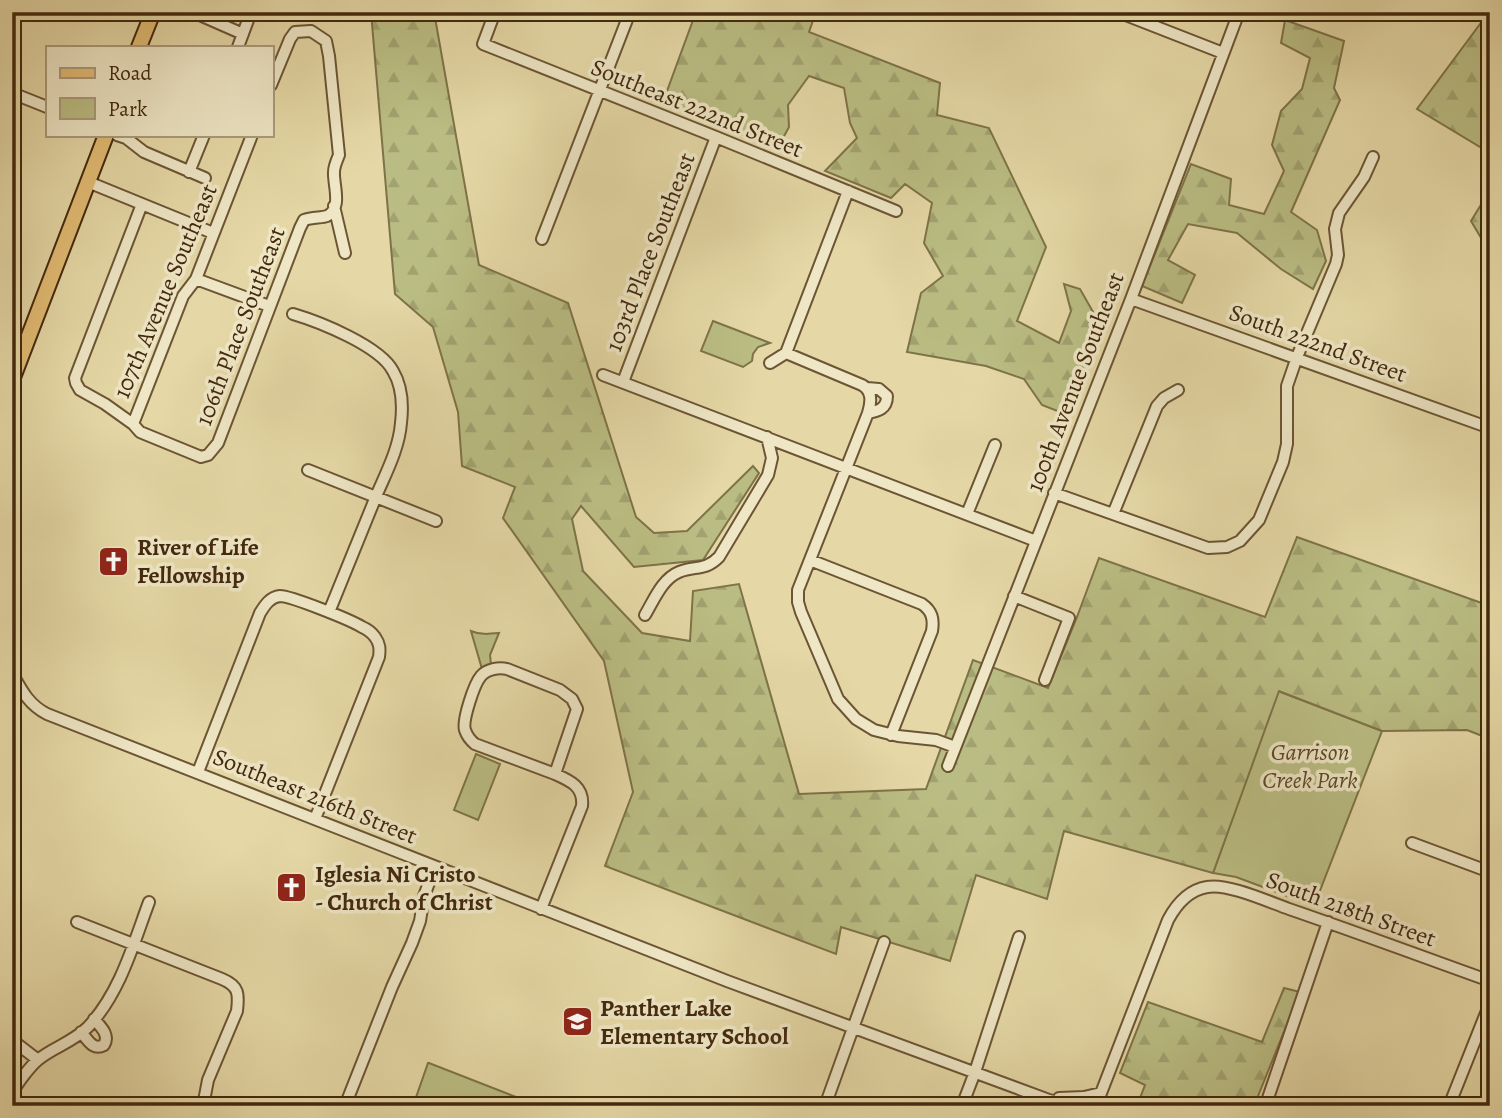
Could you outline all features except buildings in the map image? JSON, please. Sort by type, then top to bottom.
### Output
[{"type":"main road","points":[[139,46],[153,12]]},
{"type":"main road","points":[[12,380],[106,136]]},
{"type":"street","points":[[238,46],[251,12]]},
{"type":"street","name":"Southeast 222nd Street","points":[[495,12],[482,44],[896,211]]},
{"type":"street","points":[[542,239],[630,12]]},
{"type":"street","points":[[1118,12],[1223,53]]},
{"type":"street","name":"100th Avenue Southeast","points":[[948,766],[1131,299],[1239,12]]},
{"type":"street","points":[[202,16],[243,34]]},
{"type":"street","points":[[273,80],[295,32],[312,31],[326,41],[339,155],[334,170],[337,199],[334,206],[345,253]]},
{"type":"street","points":[[12,93],[46,107]]},
{"type":"street","points":[[120,136],[144,152],[205,178]]},
{"type":"street","points":[[189,172],[204,136]]},
{"type":"street","name":"107th Avenue Southeast","points":[[133,424],[183,296],[196,279],[252,136]]},
{"type":"street","name":"103rd Place Southeast","points":[[623,382],[716,137]]},
{"type":"street","points":[[1055,493],[1208,548],[1227,547],[1240,541],[1259,520],[1283,461],[1287,444],[1286,392],[1297,357],[1336,264],[1338,255],[1335,229],[1339,214],[1364,177],[1373,158]]},
{"type":"street","points":[[88,182],[213,233]]},
{"type":"street","points":[[770,363],[786,353],[848,191]]},
{"type":"street","points":[[133,424],[80,390],[75,378],[142,204]]},
{"type":"street","name":"106th Place Southeast","points":[[133,424],[140,432],[201,457],[208,455],[218,443],[304,220],[313,216],[326,216],[334,206]]},
{"type":"street","points":[[196,279],[269,306]]},
{"type":"street","name":"South 222nd Street","points":[[1131,299],[1490,428]]},
{"type":"street","points":[[293,314],[357,341],[382,357],[393,370],[402,399],[398,437],[376,498],[328,612]]},
{"type":"street","points":[[786,353],[869,392],[879,389],[887,396],[885,405],[881,410],[868,413]]},
{"type":"street","points":[[603,375],[1036,541]]},
{"type":"street","points":[[1113,514],[1157,405],[1178,390]]},
{"type":"street","points":[[869,392],[868,413],[798,590],[798,602],[842,706],[856,719],[874,730],[891,735],[936,740],[955,747]]},
{"type":"street","points":[[645,615],[669,577],[680,571],[699,569],[719,557],[768,475],[772,458],[767,437]]},
{"type":"street","points":[[967,514],[995,445]]},
{"type":"street","points":[[308,470],[436,520]]},
{"type":"street","points":[[810,560],[929,609],[933,622],[932,631],[891,735]]},
{"type":"street","points":[[198,772],[260,612],[271,599],[279,596],[328,612],[363,627],[377,639],[380,648],[379,657],[315,819]]},
{"type":"street","points":[[1014,596],[1069,618],[1045,680]]},
{"type":"street","points":[[541,909],[582,806],[583,797],[575,784],[475,744],[467,735],[464,721],[481,676],[502,668],[560,690],[572,699],[577,709],[576,714],[555,774]]},
{"type":"street","name":"Southeast 216th Street","points":[[12,673],[24,695],[38,710],[541,909],[1029,1092]]},
{"type":"street","points":[[1412,843],[1490,872]]},
{"type":"street","points":[[345,1106],[392,986],[412,943],[420,921],[424,896],[435,867]]},
{"type":"street","name":"South 218th Street","points":[[1101,1093],[1168,920],[1179,904],[1196,890],[1221,887],[1328,922],[1490,981]]},
{"type":"street","points":[[12,1093],[38,1060],[65,1045],[81,1032],[114,992],[149,902]]},
{"type":"street","points":[[77,922],[231,983],[237,990],[237,1012],[208,1080],[204,1106]]},
{"type":"street","points":[[1266,1104],[1328,922]]},
{"type":"street","points":[[962,1106],[1019,937]]},
{"type":"street","points":[[825,1106],[884,942]]},
{"type":"street","points":[[1450,1106],[1490,1003]]},
{"type":"street","points":[[81,1032],[94,1046],[104,1045],[106,1035],[94,1019]]},
{"type":"street","points":[[12,1040],[38,1060]]},
{"type":"street","points":[[1029,1092],[1065,1098],[1101,1093]]},
{"type":"street","points":[[1029,1092],[1077,1106]]},
{"type":"street","points":[[1096,1106],[1101,1093]]},
{"type":"green space","points":[[371,12],[434,12],[479,265],[568,303],[636,517],[654,533],[687,531],[753,466],[759,473],[703,560],[634,567],[581,506],[572,519],[583,571],[642,633],[690,641],[693,591],[739,584],[799,794],[926,789],[973,660],[1048,688],[1099,558],[1265,617],[1297,537],[1490,606],[1490,739],[1467,730],[1382,731],[1279,691],[1213,873],[1064,831],[1047,899],[976,875],[950,961],[841,927],[836,954],[605,866],[633,792],[604,661],[503,518],[515,487],[462,466],[458,412],[433,327],[395,294]]},
{"type":"green space","points":[[696,12],[816,12],[809,32],[940,83],[937,115],[989,128],[1046,247],[1017,321],[1059,343],[1071,311],[1064,284],[1080,289],[1100,324],[1065,414],[1042,405],[1024,379],[986,366],[907,352],[921,293],[943,276],[924,243],[932,203],[905,184],[891,198],[825,171],[857,138],[850,123],[844,88],[809,76],[788,105],[789,127],[777,149],[663,102]]},
{"type":"green space","points":[[1490,12],[1490,153],[1417,109]]},
{"type":"green space","points":[[1285,20],[1344,41],[1334,88],[1340,100],[1291,212],[1317,230],[1326,261],[1313,289],[1281,269],[1237,233],[1188,224],[1168,260],[1195,275],[1182,303],[1142,286],[1191,164],[1231,179],[1229,205],[1264,214],[1284,171],[1272,145],[1281,111],[1302,89],[1310,58],[1281,43]]},
{"type":"green space","points":[[1490,190],[1490,253],[1471,221]]},
{"type":"green space","points":[[713,321],[770,343],[758,347],[752,361],[743,367],[701,351]]},
{"type":"green space","points":[[471,631],[481,634],[499,633],[490,655],[491,664],[482,669]]},
{"type":"green space","name":"Garrison Creek Park","points":[[1278,691],[1382,731],[1314,906],[1236,877],[1213,873]]},
{"type":"green space","points":[[476,754],[500,764],[478,820],[454,810]]},
{"type":"green space","points":[[1284,988],[1300,992],[1254,1106],[1137,1106],[1145,1085],[1120,1073],[1148,1002],[1262,1042]]},
{"type":"green space","points":[[429,1063],[539,1106],[413,1106]]},
{"type":"place","name":"River of Life Fellowship","points":[[114,561]]},
{"type":"place","name":"Iglesia Ni Cristo - Church of Christ","points":[[292,888]]},
{"type":"place","name":"Panther Lake Elementary School","points":[[577,1022]]}]
